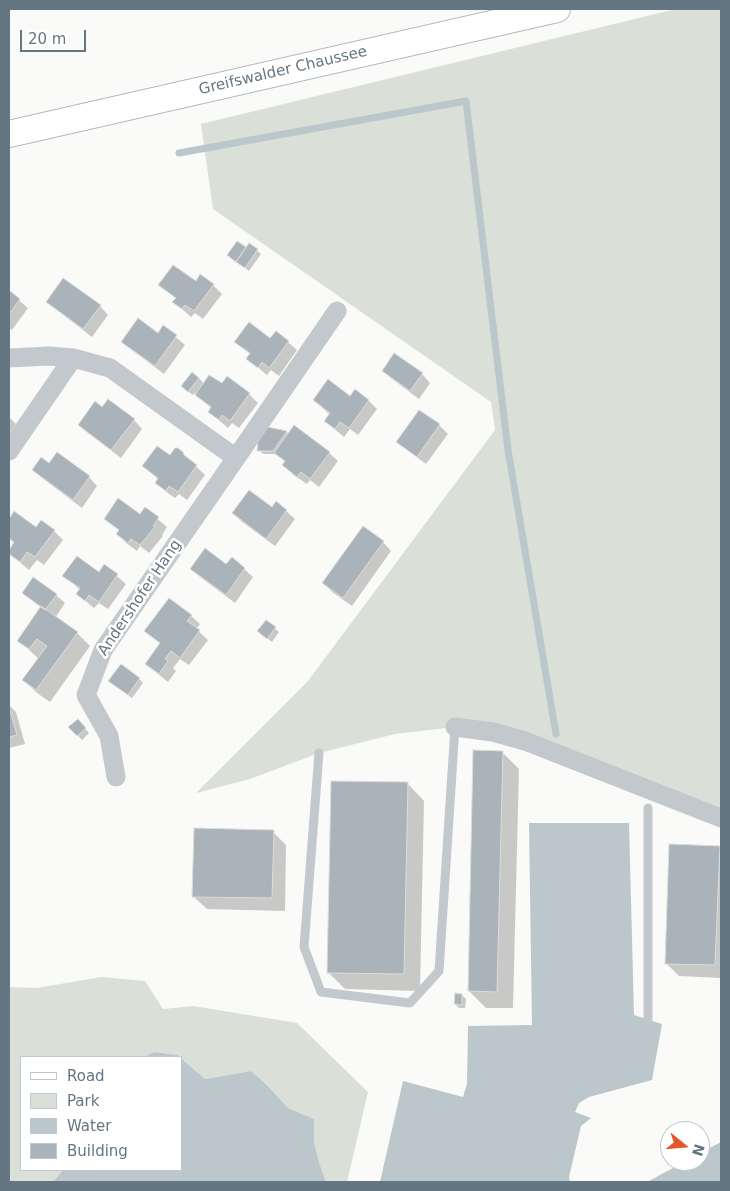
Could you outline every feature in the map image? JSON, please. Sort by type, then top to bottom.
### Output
[{"type":"main road","name":"Greifswalder Chaussee","points":[[9,134],[557,9]]},
{"type":"street","name":"Andershofer Hang","points":[[116,777],[109,736],[86,695],[103,650],[336,311]]},
{"type":"street","points":[[9,358],[49,356],[73,358],[110,368],[236,458]]},
{"type":"street","points":[[9,450],[73,358]]},
{"type":"street","points":[[455,727],[493,732],[525,741],[721,818]]},
{"type":"lane","points":[[319,754],[304,947],[321,992],[410,1003],[440,971],[455,727]]},
{"type":"lane","points":[[648,808],[648,1019]]},
{"type":"green space","points":[[676,9],[721,9],[721,819],[684,803],[455,727],[395,734],[319,753],[250,779],[196,793],[308,681],[495,430],[491,402],[213,209],[201,124]]},
{"type":"green space","points":[[101,977],[145,981],[163,1009],[193,1006],[297,1023],[368,1092],[347,1182],[326,1182],[318,1163],[314,1142],[314,1119],[288,1108],[251,1071],[205,1079],[182,1059],[182,1056],[154,1052],[146,1056],[20,1056],[20,1171],[62,1171],[53,1182],[9,1182],[9,987],[37,988]]},
{"type":"water","points":[[529,823],[629,823],[634,1015],[662,1024],[652,1080],[589,1097],[579,1103],[575,1112],[591,1118],[581,1126],[569,1177],[570,1182],[380,1182],[403,1081],[463,1097],[467,1084],[468,1026],[532,1025]]},
{"type":"water","points":[[154,1052],[179,1056],[146,1056]]},
{"type":"water","points":[[182,1059],[205,1079],[251,1071],[288,1108],[314,1119],[314,1142],[326,1182],[53,1182],[62,1171],[182,1171]]},
{"type":"water","points":[[721,1142],[721,1182],[647,1182],[667,1171],[710,1171],[710,1148]]},
{"type":"pier","points":[[663,1171],[666,1171],[645,1182]]},
{"type":"building","points":[[237,241],[246,247],[236,262],[227,255]]},
{"type":"building","points":[[249,243],[258,249],[245,268],[236,262]]},
{"type":"building","points":[[173,265],[196,281],[200,274],[214,284],[194,311],[185,305],[182,309],[172,302],[176,298],[158,285]]},
{"type":"building","points":[[63,278],[101,305],[83,329],[46,302]]},
{"type":"building","points":[[9,290],[20,299],[9,314]]},
{"type":"building","points":[[138,318],[158,333],[163,325],[177,335],[155,366],[121,342]]},
{"type":"building","points":[[249,322],[270,338],[276,331],[289,341],[269,368],[262,362],[258,368],[246,359],[250,353],[234,342]]},
{"type":"building","points":[[394,353],[423,373],[410,391],[382,371]]},
{"type":"building","points":[[192,372],[199,378],[188,392],[181,386]]},
{"type":"building","points":[[209,375],[222,383],[227,376],[250,393],[230,421],[222,415],[219,420],[208,412],[211,407],[195,395]]},
{"type":"building","points":[[328,379],[350,396],[355,389],[369,400],[349,428],[340,422],[335,429],[324,421],[330,413],[313,400]]},
{"type":"building","points":[[108,399],[135,419],[111,450],[78,425],[95,401],[102,407]]},
{"type":"building","points":[[419,410],[440,424],[417,457],[396,442]]},
{"type":"building","points":[[294,425],[330,452],[310,479],[301,472],[297,477],[282,465],[285,461],[274,453]]},
{"type":"building","points":[[268,427],[287,431],[273,451],[257,451],[258,441]]},
{"type":"building","points":[[157,446],[170,455],[175,448],[178,448],[197,465],[178,492],[169,486],[166,491],[155,483],[158,478],[142,466]]},
{"type":"building","points":[[57,452],[90,476],[73,500],[32,470],[41,457],[49,463]]},
{"type":"building","points":[[249,490],[272,507],[276,501],[287,510],[266,539],[232,513]]},
{"type":"building","points":[[118,498],[140,514],[145,507],[159,517],[153,526],[155,527],[140,545],[131,539],[128,543],[116,534],[119,530],[104,519]]},
{"type":"building","points":[[14,511],[36,527],[41,520],[55,530],[35,557],[27,552],[20,562],[9,554],[9,550],[14,542],[9,538],[9,519]]},
{"type":"building","points":[[363,526],[384,541],[343,598],[322,583]]},
{"type":"building","points":[[205,548],[226,564],[232,557],[245,568],[226,595],[190,569]]},
{"type":"building","points":[[77,556],[99,572],[104,564],[118,574],[99,602],[89,595],[85,601],[76,594],[80,588],[62,576]]},
{"type":"building","points":[[33,577],[57,594],[45,610],[22,593]]},
{"type":"building","points":[[169,598],[192,615],[187,621],[200,630],[180,658],[171,651],[165,659],[168,661],[159,674],[145,664],[160,643],[144,631]]},
{"type":"building","points":[[41,606],[78,632],[36,690],[22,680],[47,646],[37,639],[29,649],[17,641]]},
{"type":"building","points":[[266,620],[276,627],[267,639],[257,631]]},
{"type":"building","points":[[121,664],[140,678],[128,695],[108,681]]},
{"type":"building","points":[[9,707],[17,735],[9,737]]},
{"type":"building","points":[[78,719],[86,728],[77,736],[68,727]]},
{"type":"building","points":[[473,750],[503,751],[497,992],[468,991]]},
{"type":"building","points":[[331,781],[408,782],[404,974],[327,973]]},
{"type":"building","points":[[194,828],[274,830],[272,898],[192,897]]},
{"type":"building","points":[[669,844],[720,846],[715,965],[665,964]]},
{"type":"building","points":[[455,993],[462,994],[462,1005],[454,1004]]},
{"type":"waterway","points":[[179,153],[466,101],[508,450],[556,734]]}]
